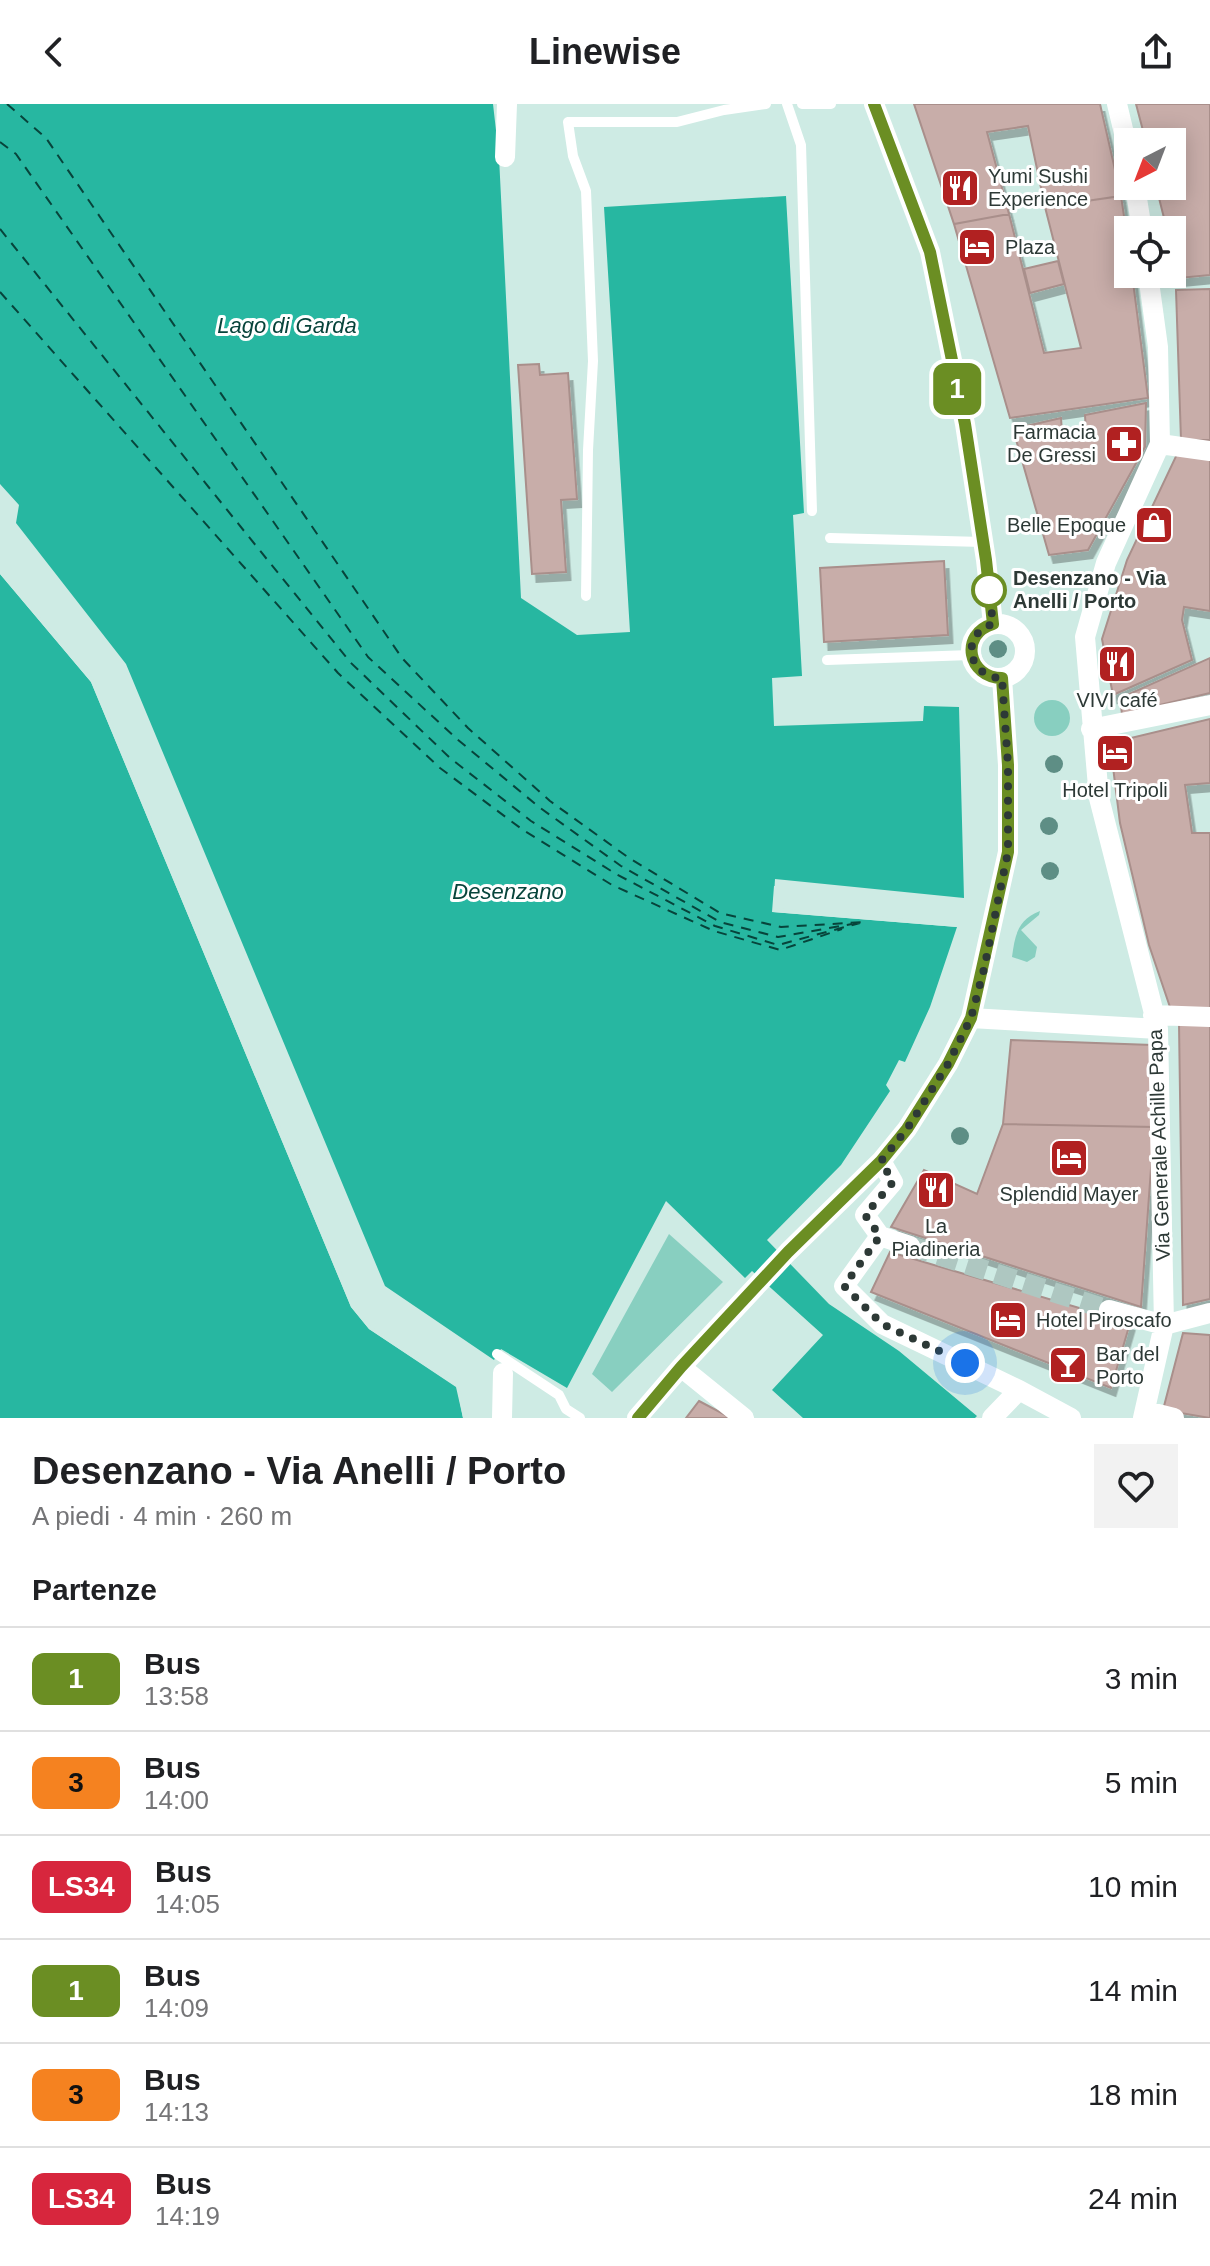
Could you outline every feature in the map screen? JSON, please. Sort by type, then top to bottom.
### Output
[{"type":"street","points":[[505,157],[507,104]]},
{"type":"street","points":[[874,104],[930,252],[965,424],[993,624]]},
{"type":"street","points":[[1117,104],[1123,128]]},
{"type":"street","points":[[1150,288],[1158,347],[1160,444],[1210,451]]},
{"type":"street","name":"Via Generale Achille Papa","points":[[1145,1415],[1164,1325],[1156,1022],[1099,798],[1085,637],[1106,563],[1160,444]]},
{"type":"street","points":[[993,624],[1010,626],[1017,631],[1025,646],[1022,663],[1002,678],[985,675],[973,663],[971,655],[975,635],[980,629],[993,624]]},
{"type":"street","points":[[637,1418],[788,1252],[881,1161],[907,1129],[948,1064],[971,1018],[1008,852],[1008,765],[1002,678]]},
{"type":"street","points":[[1091,729],[1210,705]]},
{"type":"street","points":[[971,1018],[1156,1022],[1210,1017]]},
{"type":"street","points":[[881,1161],[893,1182],[865,1215],[880,1236],[910,1246]]},
{"type":"street","points":[[880,1236],[844,1286],[882,1324],[1071,1418]]},
{"type":"street","points":[[1109,1310],[1164,1325],[1210,1313]]},
{"type":"street","points":[[500,1363],[502,1418]]},
{"type":"street","points":[[681,1367],[744,1418]]},
{"type":"street","points":[[992,1418],[1019,1390]]},
{"type":"street","points":[[1145,1415],[1174,1418]]},
{"type":"lane","points":[[586,596],[593,361],[586,191],[573,156],[568,122],[677,122],[724,110],[766,104]]},
{"type":"lane","points":[[787,104],[801,145],[812,511]]},
{"type":"lane","points":[[802,104],[831,104]]},
{"type":"lane","points":[[830,538],[983,542]]},
{"type":"lane","points":[[827,660],[971,655]]},
{"type":"lane","points":[[500,1363],[559,1395],[566,1409],[580,1418]]},
{"type":"shaded area","points":[[1052,700],[1065,705],[1070,718],[1065,731],[1052,736],[1039,731],[1034,718],[1039,705]]},
{"type":"shaded area","points":[[1040,911],[1021,930],[1037,947],[1035,957],[1027,962],[1012,957],[1022,924]]},
{"type":"shaded area","points":[[669,1234],[723,1282],[612,1392],[592,1374]]},
{"type":"water","name":"Desenzano","points":[[0,104],[493,104],[499,157],[521,598],[577,635],[630,632],[604,207],[786,196],[804,513],[793,515],[802,676],[772,678],[774,726],[923,721],[924,706],[959,707],[964,898],[775,879],[773,912],[957,927],[930,1007],[905,1062],[899,1060],[886,1085],[890,1091],[841,1165],[767,1240],[829,1304],[899,1351],[977,1416],[975,1418],[803,1418],[772,1390],[823,1335],[752,1271],[745,1278],[666,1201],[567,1388],[501,1349],[494,1360],[385,1286],[126,664],[16,523],[19,505],[0,484]]},
{"type":"water","points":[[0,574],[91,682],[351,1307],[369,1329],[457,1387],[463,1418],[0,1418]]},
{"type":"pier","points":[[0,570],[94,680],[355,1305],[371,1326],[459,1384],[467,1418],[463,1418],[456,1387],[369,1329],[351,1307],[91,682],[0,574]]},
{"type":"pier","points":[[774,886],[778,886],[776,908],[958,923],[957,927],[772,912]]},
{"type":"building","points":[[914,104],[1100,104],[1114,165],[1114,197],[1045,207],[1028,126],[987,132],[1009,214],[954,224]]},
{"type":"building","points":[[1136,104],[1210,104],[1210,275],[1186,277],[1186,216],[1164,216],[1160,200],[1186,200],[1186,128],[1142,128]]},
{"type":"building","points":[[1114,197],[1114,200],[1122,200],[1124,216],[1114,216],[1114,288],[1134,288],[1148,398],[1010,418],[954,224],[1009,214],[1044,353],[1081,348],[1045,207]]},
{"type":"building","points":[[1058,261],[1064,284],[1030,293],[1024,269]]},
{"type":"building","points":[[1210,289],[1210,440],[1181,440],[1176,290]]},
{"type":"building","points":[[539,364],[540,375],[568,373],[577,499],[561,500],[566,572],[532,574],[518,365]]},
{"type":"building","points":[[1146,403],[1145,447],[1088,550],[1049,555],[1013,429],[1061,418],[1062,433],[1086,433],[1085,415]]},
{"type":"building","points":[[1178,452],[1210,457],[1210,611],[1184,607],[1182,620],[1192,660],[1113,695],[1102,639],[1127,560]]},
{"type":"building","points":[[944,561],[948,635],[824,642],[820,568]]},
{"type":"building","points":[[1210,658],[1210,693],[1122,714],[1120,698]]},
{"type":"building","points":[[1210,719],[1210,783],[1185,785],[1192,833],[1210,833],[1210,1012],[1171,1010],[1149,945],[1120,823],[1110,743]]},
{"type":"building","points":[[1210,1022],[1210,1299],[1183,1305],[1179,1023]]},
{"type":"building","points":[[1011,1040],[1152,1045],[1154,1127],[1003,1124]]},
{"type":"building","points":[[1003,1124],[1154,1127],[1141,1307],[891,1227],[924,1170],[977,1194]]},
{"type":"building","points":[[890,1252],[1130,1323],[1111,1388],[871,1292]]},
{"type":"building","points":[[1183,1333],[1210,1335],[1210,1418],[1163,1410]]},
{"type":"building","points":[[699,1401],[731,1418],[686,1418]]},
{"type":"ferry route","points":[[7,104],[46,138],[402,658],[468,728],[550,801],[629,858],[720,913],[781,927],[865,922]]},
{"type":"ferry route","points":[[0,142],[16,154],[368,657],[457,739],[539,807],[621,866],[720,922],[778,937],[852,924]]},
{"type":"ferry route","points":[[0,229],[350,662],[450,758],[531,821],[616,874],[715,926],[778,945],[860,923]]},
{"type":"ferry route","points":[[0,292],[338,673],[440,768],[523,830],[612,885],[714,931],[780,950],[842,929]]},
{"type":"tunnel","points":[[910,1246],[1109,1310]]},
{"type":"bus line","name":"1","points":[[638,1418],[788,1252],[881,1161],[907,1129],[948,1064],[971,1018],[1008,852],[1008,765],[1002,678],[993,678],[978,670],[970,648],[980,629],[993,624],[965,424],[930,252],[874,104]]},
{"type":"place","name":"Yumi Sushi Experience","points":[[960,188]]},
{"type":"place","name":"Plaza","points":[[977,247]]},
{"type":"place","name":"Farmacia De Gressi","points":[[1124,444]]},
{"type":"place","name":"Belle Epoque","points":[[1154,525]]},
{"type":"place","name":"Desenzano - Via Anelli / Porto","points":[[989,590]]},
{"type":"place","name":"VIVI café","points":[[1117,664]]},
{"type":"place","name":"Hotel Tripoli","points":[[1115,753]]},
{"type":"place","name":"Splendid Mayer","points":[[1069,1158]]},
{"type":"place","name":"La Piadineria","points":[[936,1190]]},
{"type":"place","name":"Hotel Piroscafo","points":[[1008,1320]]},
{"type":"place","name":"Bar del Porto","points":[[1068,1365]]},
{"type":"route","points":[[965,1363],[882,1324],[844,1286],[880,1236],[865,1215],[893,1182],[881,1161],[907,1129],[948,1064],[971,1018],[984,969],[1008,852],[1008,765],[1002,678],[993,678],[978,670],[970,648],[980,629],[993,624],[988,581],[989,590]]},
{"type":"water label","name":"Lago di Garda","points":[[287,325]]}]
